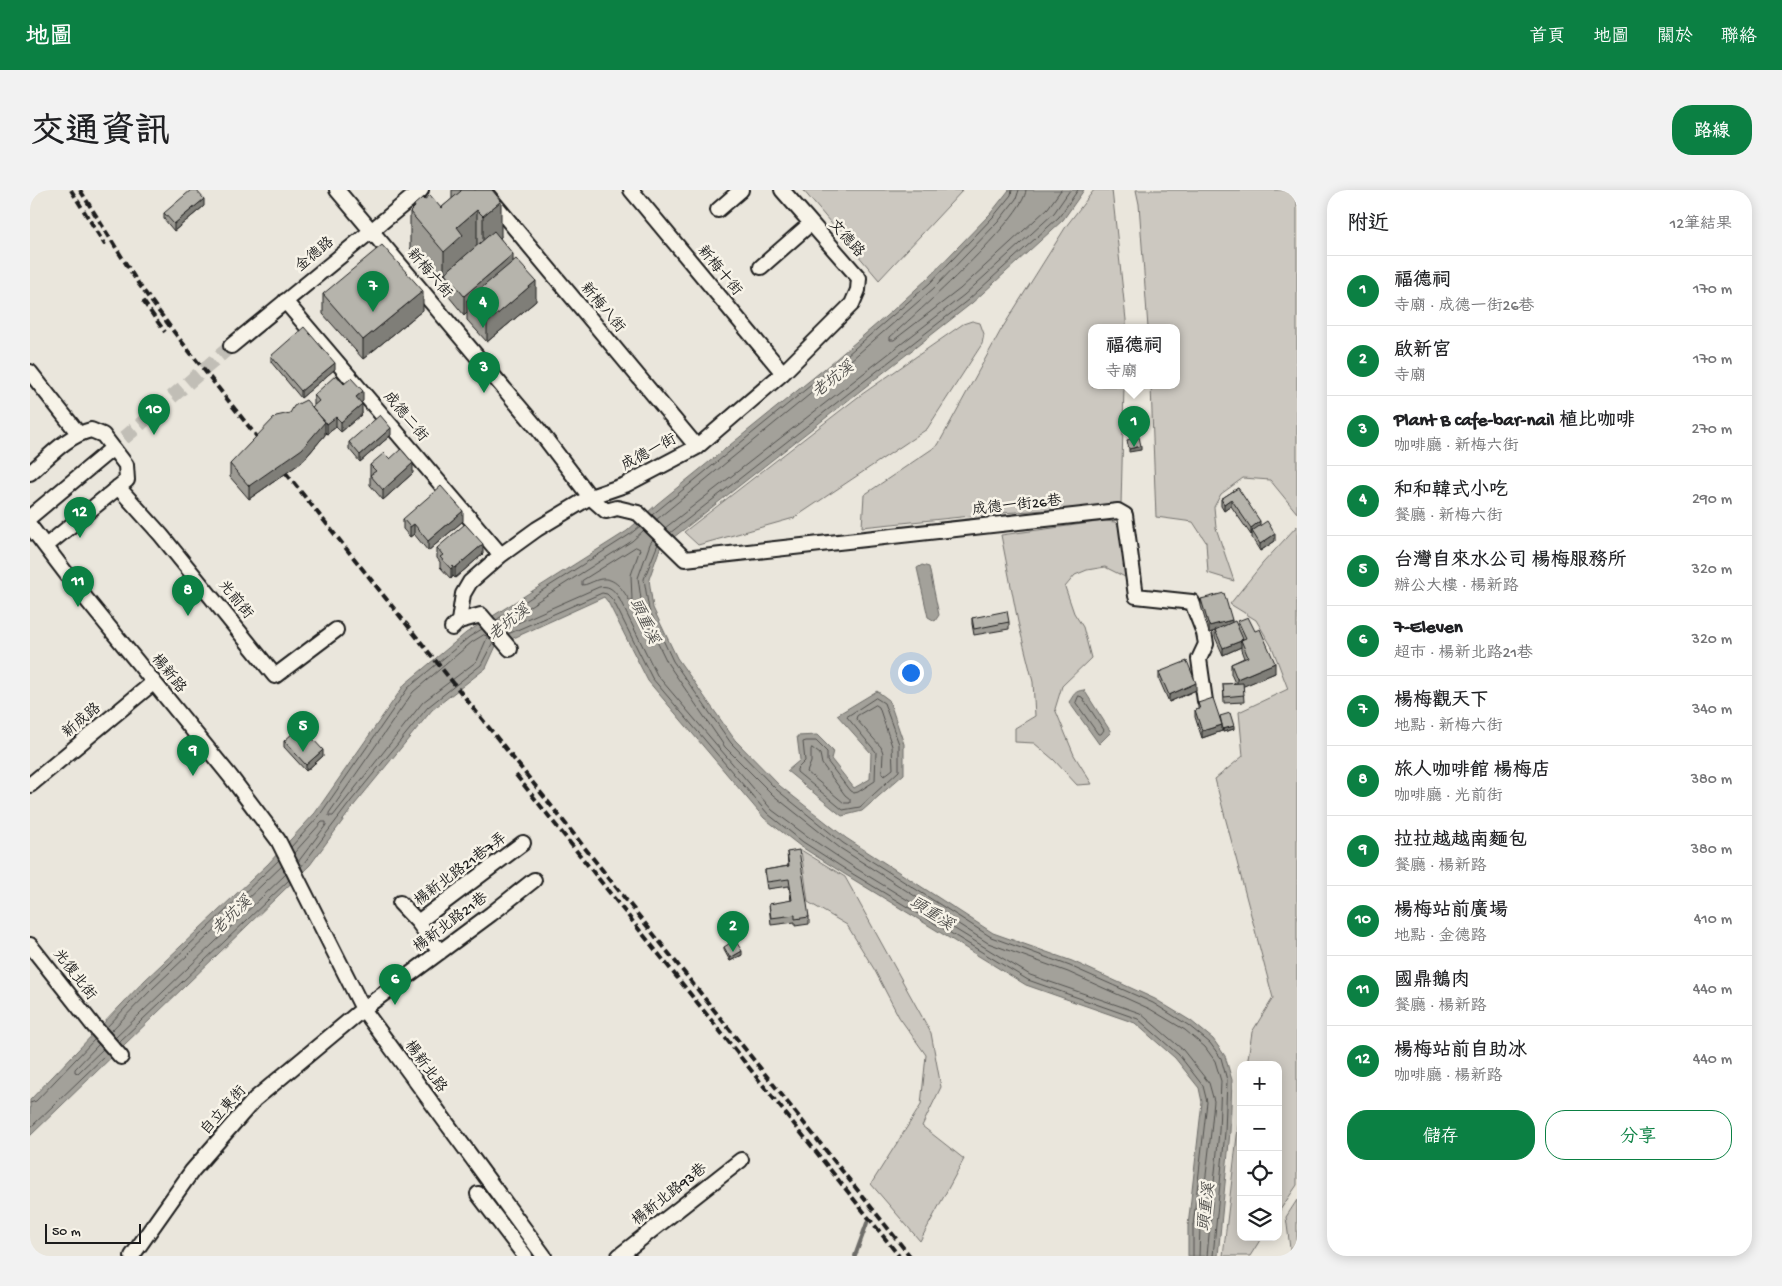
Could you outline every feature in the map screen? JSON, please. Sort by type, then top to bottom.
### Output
[{"type":"street","name":"新梅六街","points":[[337,190],[538,428],[590,497]]},
{"type":"street","name":"金德路","points":[[231,346],[421,190]]},
{"type":"street","name":"新梅八街","points":[[483,190],[696,447]]},
{"type":"street","name":"新梅十街","points":[[630,190],[784,373]]},
{"type":"street","points":[[718,210],[741,190]]},
{"type":"street","name":"文德路","points":[[782,190],[859,278],[858,290]]},
{"type":"street","points":[[761,267],[810,224]]},
{"type":"street","name":"成德一街","points":[[510,649],[481,616],[456,624],[463,594],[470,582],[501,555],[537,529],[590,497],[625,485],[696,447],[784,373],[852,304],[858,290]]},
{"type":"street","name":"成德二街","points":[[285,301],[501,555]]},
{"type":"street","points":[[30,372],[78,433]]},
{"type":"street","points":[[30,473],[78,433],[91,430],[103,435],[126,465],[127,480],[46,546]]},
{"type":"street","points":[[30,516],[108,452]]},
{"type":"street","name":"光前街","points":[[118,487],[161,535],[275,676],[336,630]]},
{"type":"street","name":"成德一街26巷","points":[[590,497],[606,511],[617,508],[638,513],[685,559],[1118,511],[1125,515],[1136,596],[1192,602],[1204,633],[1206,644],[1199,659],[1205,701]]},
{"type":"street","name":"楊新路","points":[[30,526],[78,589],[230,776],[280,844],[301,883]]},
{"type":"street","name":"新成路","points":[[30,785],[154,682]]},
{"type":"street","name":"楊新北路21巷7弄","points":[[418,922],[524,843]]},
{"type":"street","name":"楊新北路21巷","points":[[363,1009],[534,880]]},
{"type":"street","name":"楊新北路","points":[[301,883],[363,1009],[544,1256]]},
{"type":"street","name":"楊新北路21巷7弄","points":[[400,903],[418,922],[440,952]]},
{"type":"street","name":"光復北街","points":[[30,945],[118,1055]]},
{"type":"street","name":"自立東街","points":[[132,1256],[192,1171],[255,1099],[363,1009]]},
{"type":"street","name":"楊新北路93巷","points":[[619,1256],[741,1160]]},
{"type":"street","points":[[478,1194],[525,1256]]},
{"type":"shaded area","points":[[803,190],[963,190],[879,280]]},
{"type":"shaded area","points":[[1094,190],[1112,190],[1126,324],[1088,324],[1088,389],[1124,389],[1121,505],[1001,513],[862,527],[864,495],[938,445],[1001,330],[1067,225]]},
{"type":"shaded area","points":[[1136,190],[1297,190],[1297,513],[1270,480],[1243,478],[1221,494],[1214,507],[1216,528],[1234,581],[1208,573],[1206,542],[1193,522],[1156,517],[1151,389],[1180,389],[1180,324],[1148,324],[1139,204]]},
{"type":"shaded area","points":[[972,321],[980,323],[984,334],[982,344],[927,429],[794,518],[698,545],[684,532],[858,397],[963,324]]},
{"type":"shaded area","points":[[1105,521],[1115,522],[1119,527],[1127,578],[1105,567],[1087,570],[1075,575],[1065,587],[1074,613],[1083,627],[1091,658],[1062,686],[1055,709],[1074,755],[1092,784],[1077,785],[1054,760],[1034,743],[1015,742],[1015,728],[1035,716],[1033,682],[1018,622],[1001,535]]},
{"type":"shaded area","points":[[1297,526],[1297,1185],[1282,1207],[1282,1061],[1248,1061],[1252,1032],[1273,998],[1215,779],[1243,756],[1239,712],[1288,689],[1272,647],[1256,620],[1230,604],[1263,563]]},
{"type":"shaded area","points":[[801,850],[845,877],[931,1033],[941,1087],[922,1126],[964,1159],[920,1241],[871,1184],[921,1105],[926,1055],[899,1017],[874,969],[847,925],[808,902]]},
{"type":"shaded area","points":[[1237,1136],[1237,1241],[1259,1241],[1250,1256],[1223,1256]]},
{"type":"shaded area","points":[[1297,1200],[1297,1256],[1291,1256],[1286,1217]]},
{"type":"water","points":[[1009,190],[1084,190],[1063,220],[972,303],[660,548],[649,579],[653,608],[677,658],[735,740],[780,786],[846,838],[993,933],[1072,961],[1155,999],[1191,1021],[1213,1039],[1225,1056],[1232,1080],[1230,1132],[1218,1256],[1188,1256],[1188,1226],[1202,1102],[1199,1088],[1175,1058],[1135,1023],[1026,985],[800,846],[764,818],[648,681],[604,597],[496,646],[486,668],[432,710],[355,804],[310,865],[30,1136],[30,1100],[145,980],[268,864],[315,813],[405,684],[466,633],[627,531],[657,504],[829,365],[892,311],[927,279],[990,214]]},
{"type":"water","points":[[922,565],[929,567],[939,615],[935,621],[928,617],[917,568]]},
{"type":"water","points":[[1084,690],[1111,732],[1099,744],[1069,702],[1076,692]]},
{"type":"water","points":[[877,691],[889,700],[904,744],[904,774],[862,811],[842,816],[787,771],[800,760],[797,736],[817,735],[833,751],[831,759],[854,788],[870,779],[871,753],[837,715]]},
{"type":"building","points":[[191,190],[196,190],[204,199],[174,224],[164,213]]},
{"type":"building","points":[[461,190],[492,190],[501,201],[483,216],[477,210],[457,227],[463,235],[444,252],[410,212],[415,207],[414,205],[422,198],[424,200],[430,195],[441,208]]},
{"type":"building","points":[[494,231],[513,254],[464,296],[445,273]]},
{"type":"building","points":[[382,245],[423,291],[363,340],[323,294]]},
{"type":"building","points":[[516,259],[536,281],[487,323],[467,300]]},
{"type":"building","points":[[304,327],[335,363],[301,391],[271,356]]},
{"type":"building","points":[[336,375],[344,384],[351,378],[363,391],[356,397],[362,404],[341,422],[336,417],[327,424],[312,407],[319,401],[314,395]]},
{"type":"building","points":[[306,400],[325,422],[302,449],[249,486],[230,464],[276,416],[290,413],[294,406]]},
{"type":"building","points":[[380,415],[391,428],[360,455],[349,442]]},
{"type":"building","points":[[1139,437],[1141,446],[1129,449],[1127,440]]},
{"type":"building","points":[[401,449],[413,463],[383,490],[370,475],[376,471],[370,465],[384,453],[390,459]]},
{"type":"building","points":[[441,486],[463,511],[428,541],[414,524],[410,527],[403,519]]},
{"type":"building","points":[[1238,488],[1260,521],[1251,528],[1231,499],[1224,504],[1221,499]]},
{"type":"building","points":[[1267,521],[1275,534],[1260,544],[1252,531]]},
{"type":"building","points":[[465,524],[483,544],[455,568],[453,566],[451,569],[440,557],[443,555],[437,548]]},
{"type":"building","points":[[1224,593],[1232,620],[1209,626],[1201,599]]},
{"type":"building","points":[[1007,611],[1009,622],[974,629],[972,618]]},
{"type":"building","points":[[1248,617],[1255,631],[1260,629],[1275,663],[1237,679],[1231,664],[1248,657],[1241,640],[1246,638],[1238,621]]},
{"type":"building","points":[[1235,621],[1243,639],[1223,648],[1215,630]]},
{"type":"building","points":[[1187,661],[1196,683],[1169,695],[1159,672]]},
{"type":"building","points":[[1243,683],[1244,695],[1224,697],[1223,684]]},
{"type":"building","points":[[1213,698],[1222,725],[1202,731],[1195,710],[1200,709],[1198,703]]},
{"type":"building","points":[[1230,713],[1234,726],[1223,729],[1220,716]]},
{"type":"building","points":[[301,726],[323,750],[306,765],[284,741]]},
{"type":"building","points":[[799,850],[809,917],[795,919],[795,915],[771,918],[769,904],[792,900],[789,879],[767,882],[765,870],[789,866],[787,852]]},
{"type":"building","points":[[735,940],[742,951],[730,958],[724,947]]},
{"type":"waterway","points":[[855,1256],[867,1223]]},
{"type":"tunnel","points":[[108,452],[231,346]]},
{"type":"railway","points":[[71,190],[105,245]]},
{"type":"railway","points":[[80,190],[138,283],[174,332],[265,447]]},
{"type":"railway","points":[[143,301],[165,332]]},
{"type":"railway","points":[[278,463],[910,1256]]},
{"type":"railway","points":[[516,775],[899,1256]]},
{"type":"place","name":"楊梅觀天下","points":[[373,312]]},
{"type":"place","name":"和和韓式小吃","points":[[483,328]]},
{"type":"place","name":"Plant B cafe-bar-nail 植比咖啡","points":[[484,393]]},
{"type":"place","name":"楊梅站前廣場","points":[[154,435]]},
{"type":"place","name":"福德祠","points":[[1134,447]]},
{"type":"place","name":"楊梅站前自助冰","points":[[80,538]]},
{"type":"place","name":"國鼎鵝肉","points":[[78,607]]},
{"type":"place","name":"旅人咖啡館 楊梅店","points":[[188,616]]},
{"type":"place","name":"台灣自來水公司 楊梅服務所","points":[[303,752]]},
{"type":"place","name":"拉拉越越南麵包","points":[[193,776]]},
{"type":"place","name":"啟新宮","points":[[733,952]]},
{"type":"place","name":"7-Eleven","points":[[395,1005]]},
{"type":"water label","name":"老坑溪","points":[[834,381]]},
{"type":"water label","name":"頭重溪","points":[[643,622]]},
{"type":"water label","name":"老坑溪","points":[[510,624]]},
{"type":"water label","name":"頭重溪","points":[[931,915]]},
{"type":"water label","name":"老坑溪","points":[[233,917]]},
{"type":"water label","name":"頭重溪","points":[[1208,1207]]}]
